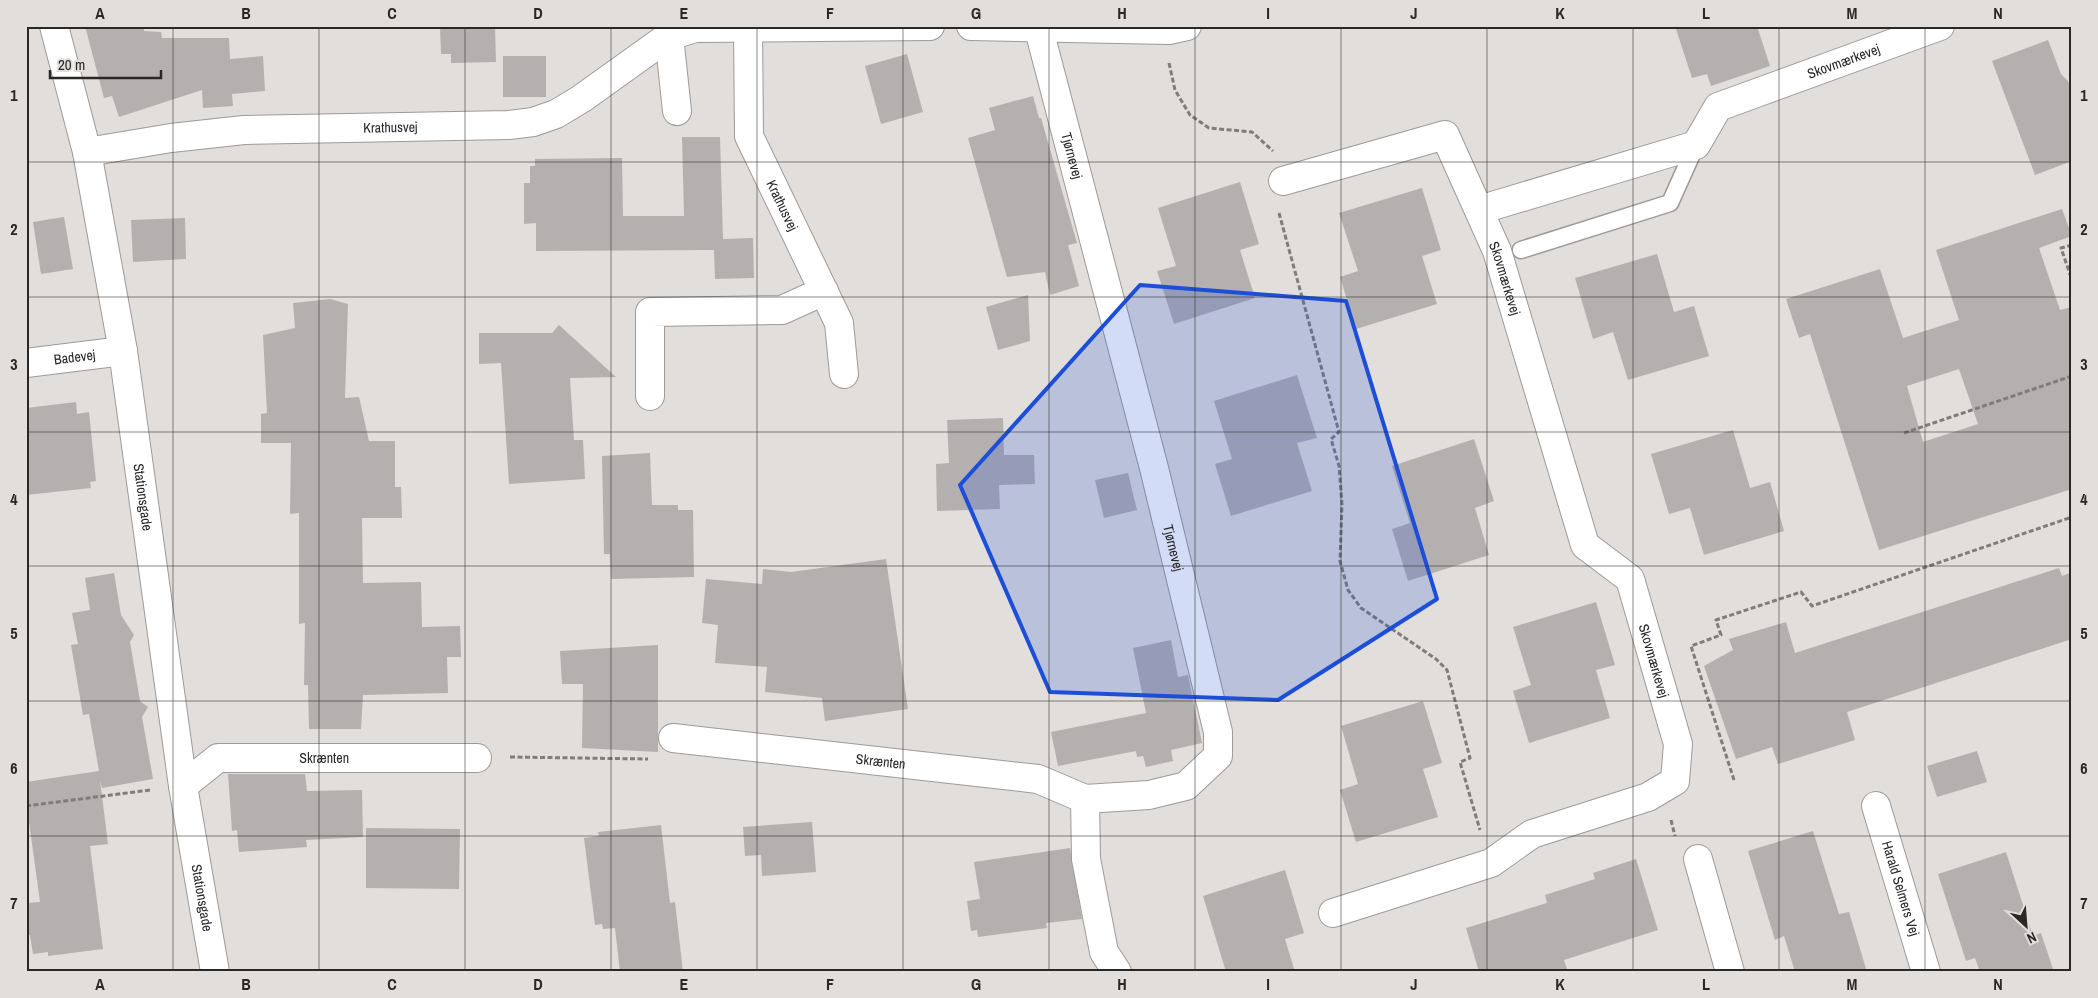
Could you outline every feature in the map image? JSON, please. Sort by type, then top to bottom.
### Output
[{"type":"street","name":"Stationsgade","points":[[54,26],[87,152],[123,351],[183,786],[215,972]]},
{"type":"street","name":"Krathusvej","points":[[87,152],[170,138],[244,130],[509,125],[533,122],[556,114],[581,99],[669,36],[695,28],[930,26]]},
{"type":"street","points":[[971,26],[1178,28]]},
{"type":"street","name":"Skovmærkevej","points":[[1696,145],[1718,107],[1940,26]]},
{"type":"street","name":"Tjørnevej","points":[[1039,27],[1154,468],[1218,732],[1218,756],[1186,786],[1150,795],[1084,799]]},
{"type":"street","name":"Krathusvej","points":[[748,28],[750,136],[839,323],[844,374]]},
{"type":"street","points":[[669,36],[676,111]]},
{"type":"street","name":"Skovmærkevej","points":[[1284,182],[1445,135],[1497,251],[1586,545],[1630,579],[1678,744],[1675,781],[1648,797],[1532,834],[1491,863],[1333,913]]},
{"type":"street","points":[[1478,210],[1696,145]]},
{"type":"street","points":[[650,396],[650,312],[782,310],[824,291]]},
{"type":"street","name":"Badevej","points":[[26,363],[123,351]]},
{"type":"street","name":"Skrænten","points":[[673,738],[1038,779],[1084,799]]},
{"type":"street","name":"Skrænten","points":[[183,786],[218,758],[477,758]]},
{"type":"street","points":[[1084,799],[1088,869],[1104,952],[1117,972]]},
{"type":"street","name":"Harald Selmers Vej","points":[[1876,806],[1926,972]]},
{"type":"street","points":[[1698,859],[1730,972]]},
{"type":"lane","points":[[1521,250],[1670,203],[1696,145]]},
{"type":"path","points":[[1178,28],[1169,67],[1175,90],[1190,115],[1209,128],[1252,132],[1273,150],[1284,182],[1270,184],[1340,432],[1331,439],[1339,466],[1342,504],[1340,561],[1348,590],[1361,608],[1436,659],[1447,670],[1470,758],[1460,762],[1491,863]]},
{"type":"path","points":[[2072,245],[2061,248],[2072,280]]},
{"type":"path","points":[[1904,433],[2072,376]]},
{"type":"path","points":[[1734,780],[1690,646],[1721,635],[1716,620],[1801,592],[1812,606],[2072,517]]},
{"type":"path","points":[[477,758],[661,759],[673,738]]},
{"type":"path","points":[[26,806],[183,786]]},
{"type":"path","points":[[1662,788],[1682,860],[1698,859]]},
{"type":"highlighted area","points":[[1140,285],[1346,301],[1437,599],[1278,700],[1050,692],[960,485]]},
{"type":"building","points":[[85,26],[144,26],[144,31],[161,32],[162,38],[229,38],[230,59],[263,56],[265,91],[232,94],[233,106],[203,108],[202,90],[119,117],[112,96],[104,98]]},
{"type":"building","points":[[440,26],[495,26],[496,62],[451,63],[451,54],[441,54]]},
{"type":"building","points":[[1675,26],[1757,26],[1770,66],[1711,86],[1707,74],[1692,78]]},
{"type":"building","points":[[2048,40],[2061,74],[2068,81],[2072,93],[2072,161],[2035,175],[1992,61]]},
{"type":"building","points":[[907,54],[923,112],[881,124],[865,66]]},
{"type":"building","points":[[503,56],[546,56],[546,97],[503,97]]},
{"type":"building","points":[[1033,96],[1077,243],[1068,245],[1079,286],[1050,295],[1045,272],[1007,277],[968,138],[995,130],[989,108]]},
{"type":"building","points":[[682,137],[720,137],[723,239],[753,238],[754,278],[715,279],[714,250],[536,251],[536,223],[524,224],[524,183],[530,183],[530,166],[535,166],[535,159],[622,158],[623,216],[684,216]]},
{"type":"building","points":[[1240,182],[1259,244],[1240,250],[1255,298],[1174,324],[1157,271],[1176,266],[1158,208]]},
{"type":"building","points":[[1422,188],[1441,250],[1422,256],[1437,304],[1356,329],[1340,277],[1358,271],[1339,213]]},
{"type":"building","points":[[2062,209],[2072,236],[2039,248],[2060,310],[2072,307],[2072,489],[1879,550],[1810,334],[1799,338],[1786,299],[1880,269],[1903,338],[1959,320],[1936,250]],"holes":[[[1959,369],[1978,424],[1923,442],[1907,386]]]},
{"type":"building","points":[[64,217],[73,269],[41,274],[33,222]]},
{"type":"building","points":[[185,218],[186,259],[133,262],[131,220]]},
{"type":"building","points":[[1657,254],[1674,312],[1694,306],[1709,356],[1628,380],[1613,332],[1593,339],[1575,278]]},
{"type":"building","points":[[1028,295],[1030,341],[998,350],[986,307]]},
{"type":"building","points":[[330,299],[348,304],[345,398],[359,397],[369,441],[395,441],[395,487],[401,487],[402,518],[362,518],[363,583],[421,582],[422,627],[460,626],[461,657],[447,657],[448,693],[363,695],[361,729],[309,729],[308,685],[304,685],[305,623],[299,624],[299,513],[290,514],[291,443],[261,443],[261,414],[267,413],[263,335],[295,328],[293,303]]},
{"type":"building","points":[[559,325],[616,377],[570,378],[574,440],[583,440],[585,479],[509,484],[501,363],[479,364],[479,333],[552,333]]},
{"type":"building","points":[[1297,375],[1317,438],[1297,443],[1312,491],[1231,516],[1215,464],[1232,459],[1214,401]]},
{"type":"building","points":[[76,402],[77,414],[89,412],[96,481],[90,482],[91,488],[26,495],[26,408]]},
{"type":"building","points":[[1003,418],[1004,455],[1034,455],[1035,484],[999,485],[1000,509],[937,511],[936,464],[949,463],[947,420]]},
{"type":"building","points":[[1733,430],[1750,488],[1770,482],[1784,531],[1704,555],[1690,508],[1669,514],[1651,454]]},
{"type":"building","points":[[1474,439],[1494,501],[1475,508],[1489,555],[1408,581],[1392,529],[1410,523],[1392,466]]},
{"type":"building","points":[[650,453],[652,505],[678,505],[678,510],[693,510],[694,577],[611,579],[610,554],[604,554],[602,456]]},
{"type":"building","points":[[1128,473],[1137,510],[1104,518],[1095,480]]},
{"type":"building","points":[[886,559],[908,709],[825,721],[822,698],[765,692],[767,667],[715,663],[718,625],[702,623],[706,579],[762,584],[763,569],[791,572]]},
{"type":"building","points":[[2059,568],[2062,576],[2072,572],[2072,639],[1847,712],[1855,740],[1778,764],[1772,747],[1736,759],[1704,666],[1733,650],[1729,639],[1786,622],[1795,653]]},
{"type":"building","points":[[114,573],[121,615],[134,635],[130,642],[140,701],[148,707],[142,717],[153,779],[102,788],[100,780],[108,844],[90,846],[103,949],[48,956],[48,952],[33,954],[30,935],[26,935],[26,903],[40,902],[26,800],[26,782],[99,771],[89,714],[83,715],[71,645],[78,644],[72,613],[90,610],[85,578]]},
{"type":"building","points":[[1596,602],[1615,665],[1596,670],[1610,718],[1529,743],[1513,691],[1531,685],[1513,627]]},
{"type":"building","points":[[1171,640],[1178,677],[1188,675],[1202,743],[1171,750],[1173,761],[1146,767],[1143,756],[1137,757],[1136,751],[1058,766],[1051,732],[1146,713],[1133,648]]},
{"type":"building","points":[[658,645],[658,752],[582,748],[583,684],[562,684],[560,651]]},
{"type":"building","points":[[1423,701],[1442,763],[1423,769],[1438,817],[1356,842],[1340,790],[1358,784],[1341,726]]},
{"type":"building","points":[[1977,751],[1987,782],[1937,797],[1927,766]]},
{"type":"building","points":[[228,774],[305,774],[307,791],[362,790],[363,837],[306,840],[307,847],[239,852],[237,830],[232,831]]},
{"type":"building","points":[[812,822],[816,872],[762,876],[761,855],[745,856],[743,827]]},
{"type":"building","points":[[661,825],[670,903],[675,902],[683,972],[620,972],[615,928],[603,929],[602,924],[595,925],[584,838],[599,836],[598,832]]},
{"type":"building","points":[[366,828],[460,829],[459,889],[366,888]]},
{"type":"building","points":[[1813,831],[1839,914],[1849,912],[1867,972],[1795,972],[1784,936],[1775,940],[1748,851]]},
{"type":"building","points":[[1070,848],[1082,919],[1046,923],[1047,928],[978,937],[977,930],[971,931],[967,901],[980,899],[974,862]]},
{"type":"building","points":[[2006,852],[2033,936],[2041,933],[2054,972],[1980,972],[1975,958],[1966,961],[1938,874]]},
{"type":"building","points":[[1636,859],[1658,930],[1564,960],[1568,972],[1479,972],[1466,928],[1547,903],[1545,895],[1595,879],[1593,873]]},
{"type":"building","points":[[1285,870],[1304,933],[1285,939],[1295,972],[1226,972],[1203,896]]}]
